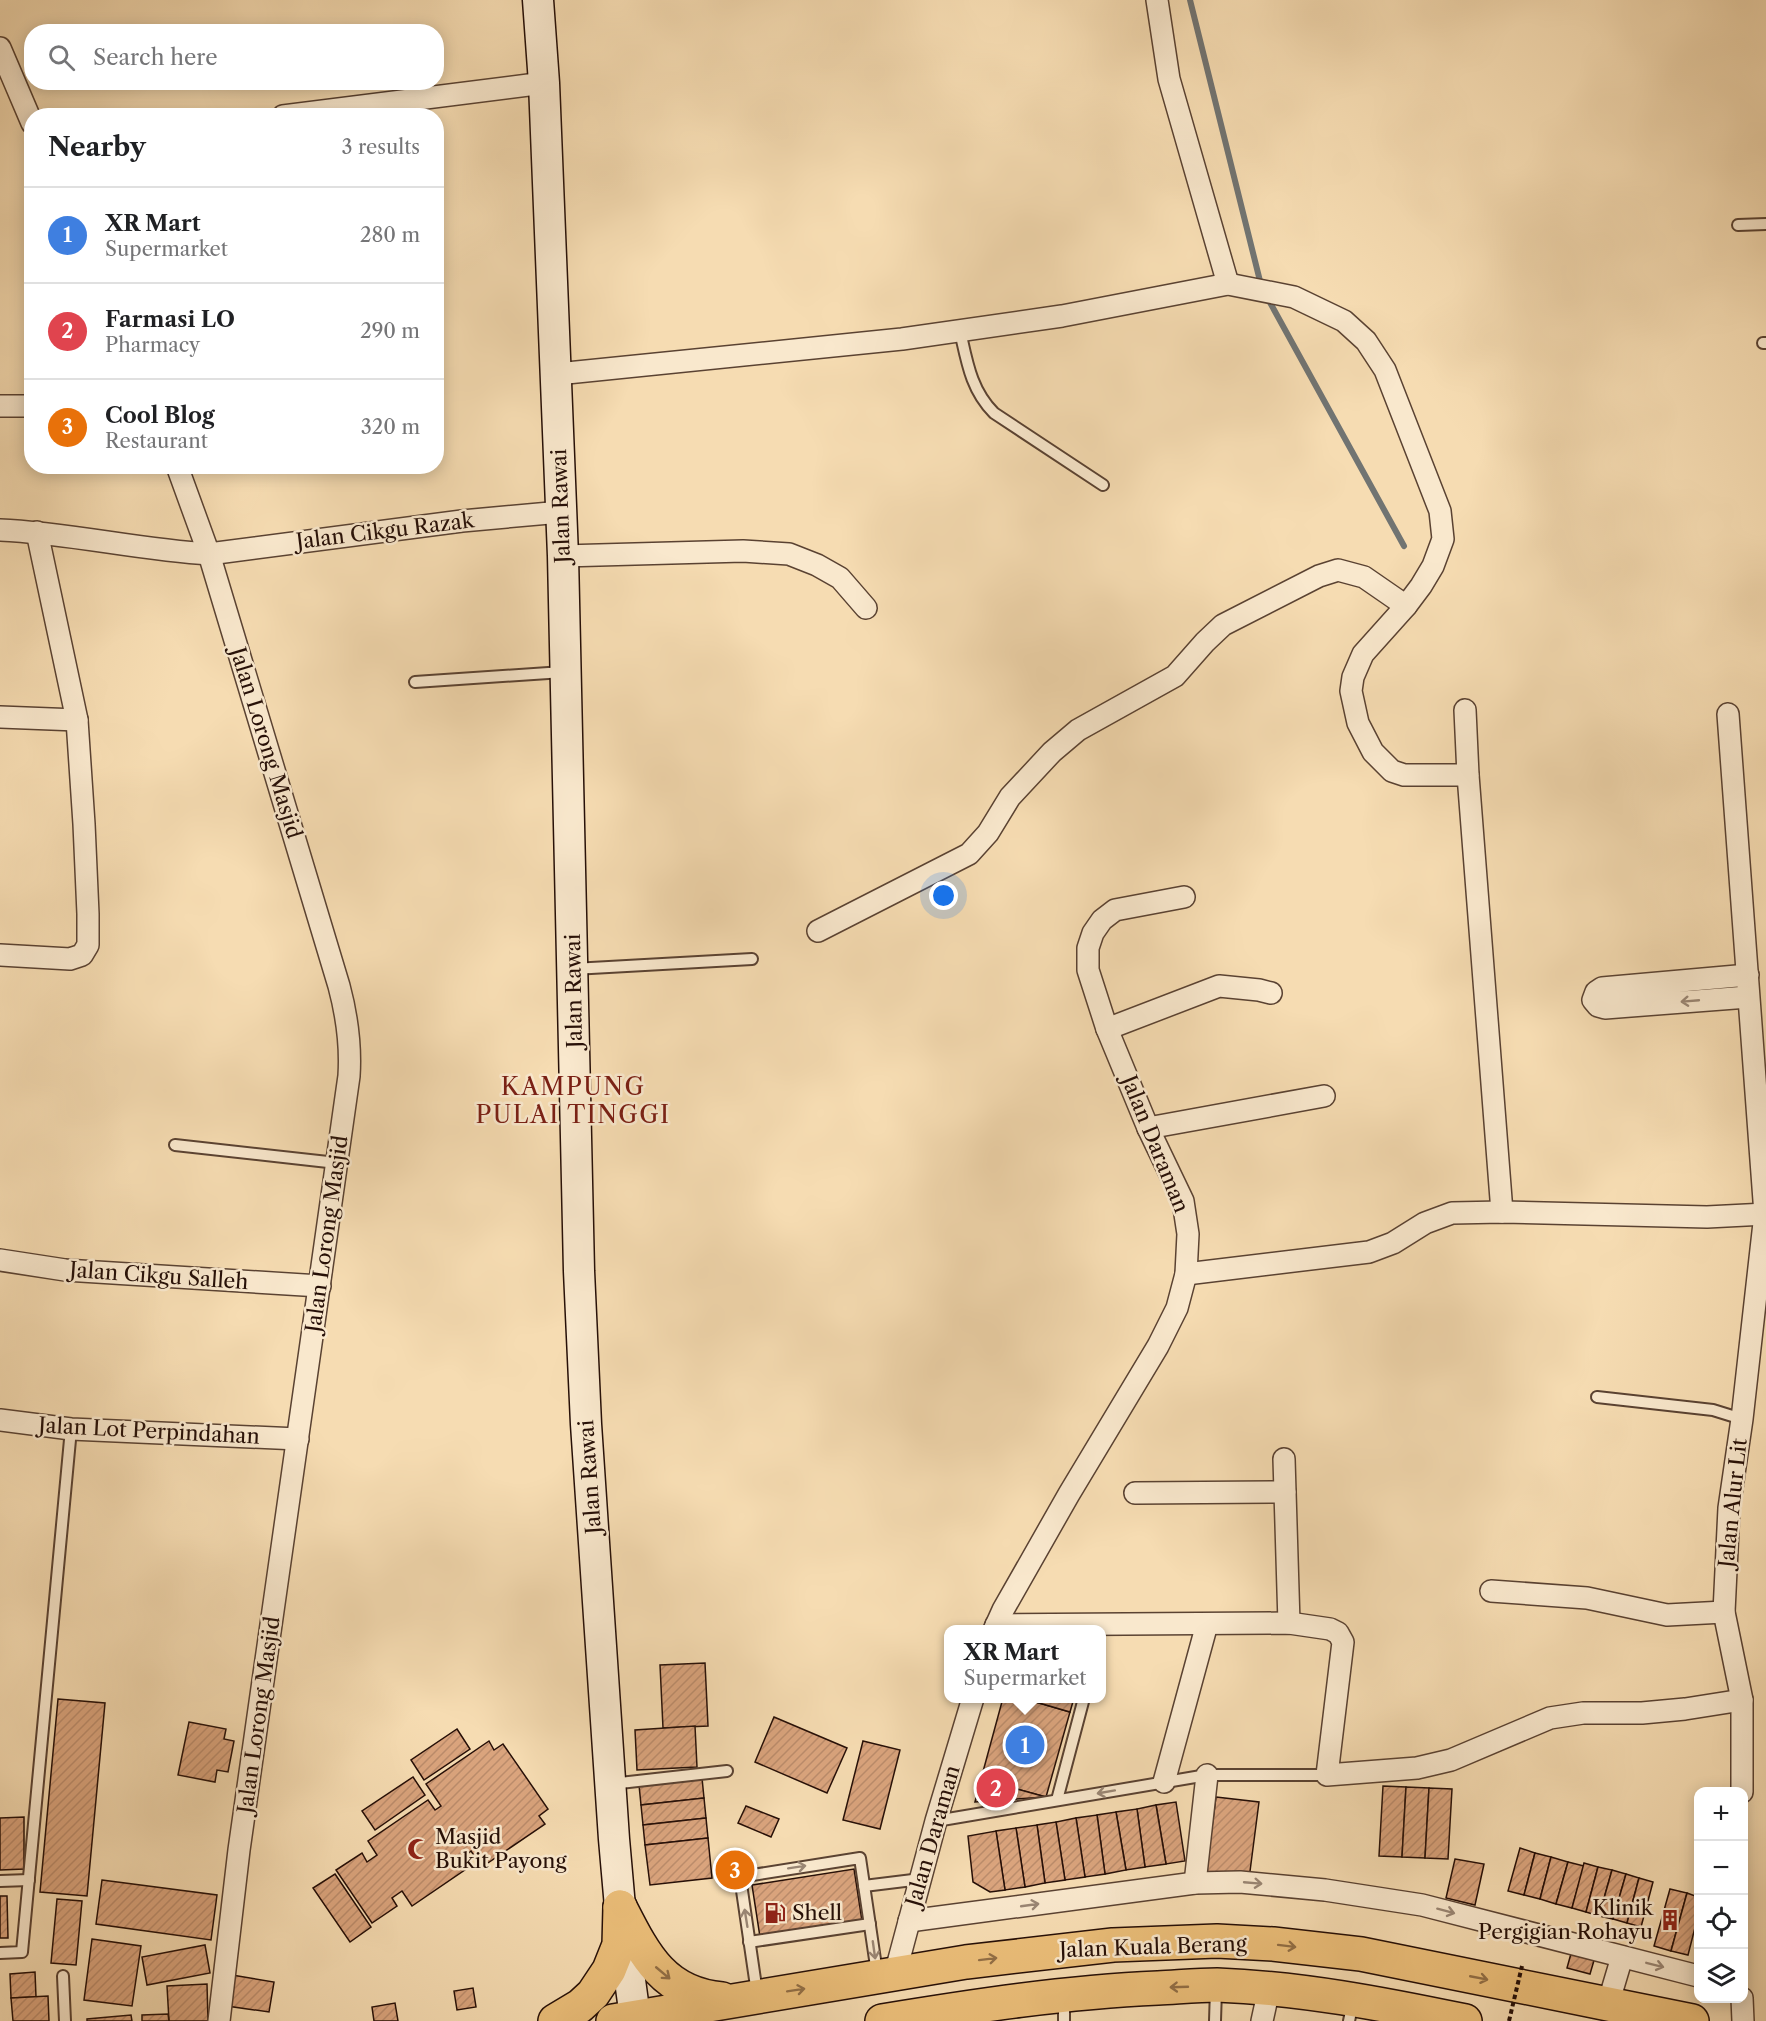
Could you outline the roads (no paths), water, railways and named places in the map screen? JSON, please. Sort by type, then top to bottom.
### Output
[{"type":"highway","points":[[620,1907],[637,1941],[661,1973],[684,1988],[705,1997],[747,1998]]},
{"type":"highway","points":[[555,2021],[580,2006],[593,1994],[609,1970],[619,1946],[620,1907]]},
{"type":"highway","name":"Jalan Kuala Berang","points":[[624,2019],[966,1962],[1113,1945],[1217,1941],[1273,1944],[1361,1954],[1692,2021]]},
{"type":"highway","name":"Jalan Kuala Berang","points":[[882,2021],[1064,2008],[1115,1989],[1216,1985],[1269,1989],[1351,2010],[1465,2021]]},
{"type":"main road","name":"Jalan Rawai","points":[[538,0],[557,374],[567,672],[578,1259],[586,1435],[620,1907],[624,2019]]},
{"type":"street","points":[[1157,0],[1169,80],[1228,284]]},
{"type":"street","points":[[1,51],[26,108]]},
{"type":"street","points":[[346,108],[544,83]]},
{"type":"street","points":[[557,374],[902,339],[1062,316],[1228,284],[1294,297],[1344,321],[1366,341],[1385,370],[1440,511],[1443,539],[1433,566],[1406,606],[1363,654],[1353,677],[1351,691],[1358,723],[1373,753],[1392,771],[1404,775],[1468,775]]},
{"type":"street","points":[[0,406],[24,406]]},
{"type":"street","name":"Jalan Lorong Masjid","points":[[180,474],[209,554],[345,1007],[350,1051],[349,1076],[320,1286],[239,1850],[219,2021]]},
{"type":"street","name":"Jalan Cikgu Razak","points":[[0,530],[37,532],[173,552],[209,554],[462,521],[561,512]]},
{"type":"street","points":[[0,956],[70,959],[82,955],[88,945],[84,824],[77,720],[37,532]]},
{"type":"street","points":[[563,556],[743,551],[789,555],[817,565],[840,578],[866,608]]},
{"type":"street","points":[[818,931],[969,854],[988,833],[1010,797],[1052,752],[1078,730],[1175,676],[1223,625],[1319,576],[1338,570],[1364,577],[1406,606]]},
{"type":"street","points":[[1465,710],[1502,1212]]},
{"type":"street","name":"Jalan Alur Lit","points":[[1728,714],[1766,1214],[1729,1508],[1724,1612],[1742,1700],[1742,1787]]},
{"type":"street","points":[[0,717],[77,720]]},
{"type":"street","name":"Jalan Daraman","points":[[996,1625],[1069,1494],[1158,1346],[1177,1308],[1186,1274],[1188,1234],[1183,1201],[1148,1128],[1107,1029],[1088,970],[1088,948],[1093,933],[1102,920],[1115,910],[1184,897]]},
{"type":"street","points":[[1748,975],[1602,988],[1596,992],[1593,1000],[1598,1006],[1605,1008],[1748,997]]},
{"type":"street","points":[[1107,1029],[1219,986],[1271,993]]},
{"type":"street","points":[[1148,1128],[1324,1096]]},
{"type":"street","points":[[1186,1274],[1369,1252],[1393,1244],[1439,1216],[1452,1213],[1707,1217],[1766,1214]]},
{"type":"street","name":"Jalan Cikgu Salleh","points":[[0,1260],[64,1270],[320,1286]]},
{"type":"street","name":"Jalan Lot Perpindahan","points":[[0,1420],[70,1429],[298,1439]]},
{"type":"street","points":[[1284,1459],[1289,1623]]},
{"type":"street","points":[[1135,1493],[1285,1492]]},
{"type":"street","points":[[1491,1591],[1587,1598],[1667,1615],[1724,1612]]},
{"type":"street","points":[[1106,1629],[1289,1623],[1330,1629],[1338,1633],[1343,1642],[1327,1775],[1417,1768],[1451,1760],[1550,1718],[1583,1713],[1642,1713],[1685,1709],[1742,1700]]},
{"type":"street","points":[[1164,1782],[1207,1624]]},
{"type":"street","name":"Jalan Daraman","points":[[886,1975],[909,1922],[971,1703]]},
{"type":"street","points":[[1195,1883],[1207,1775]]},
{"type":"street","points":[[909,1922],[1195,1883],[1261,1884],[1325,1890],[1422,1905],[1694,1975]]},
{"type":"street","points":[[1608,2004],[1622,1957]]},
{"type":"street","points":[[1262,2021],[1269,1989]]},
{"type":"street","points":[[1742,2003],[1743,2021]]},
{"type":"lane","points":[[1738,225],[1766,224]]},
{"type":"lane","points":[[960,331],[970,375],[983,402],[994,413],[1103,485]]},
{"type":"lane","points":[[415,682],[567,672]]},
{"type":"lane","points":[[573,969],[752,959]]},
{"type":"lane","points":[[175,1145],[337,1163]]},
{"type":"lane","points":[[1597,1397],[1713,1410],[1742,1419]]},
{"type":"lane","points":[[0,1953],[22,1952],[70,1429]]},
{"type":"lane","points":[[1057,1800],[1083,1703]]},
{"type":"lane","points":[[610,1784],[727,1771]]},
{"type":"lane","points":[[936,1821],[1207,1775],[1327,1775]]},
{"type":"lane","points":[[747,1998],[749,1942],[740,1877],[860,1858],[870,1924],[886,1975]]},
{"type":"lane","points":[[864,1886],[921,1879]]},
{"type":"lane","points":[[0,1881],[29,1880]]},
{"type":"lane","points":[[749,1942],[870,1924]]},
{"type":"lane","points":[[63,1976],[65,2021]]},
{"type":"lane","points":[[1215,2021],[1216,1985]]},
{"type":"waterway","points":[[1190,0],[1261,285]]},
{"type":"waterway","points":[[1267,297],[1404,546]]},
{"type":"place","name":"XR Mart","points":[[1025,1745]]},
{"type":"place","name":"Farmasi LO","points":[[996,1788]]},
{"type":"place","name":"Masjid Bukit Payong","points":[[418,1849]]},
{"type":"place","name":"Cool Blog","points":[[735,1870]]},
{"type":"place","name":"Shell","points":[[775,1913]]},
{"type":"place","name":"Klinik Pergigian Rohayu","points":[[1670,1920]]},
{"type":"district","name":"KAMPUNG PULAI TINGGI","points":[[573,1101]]}]
